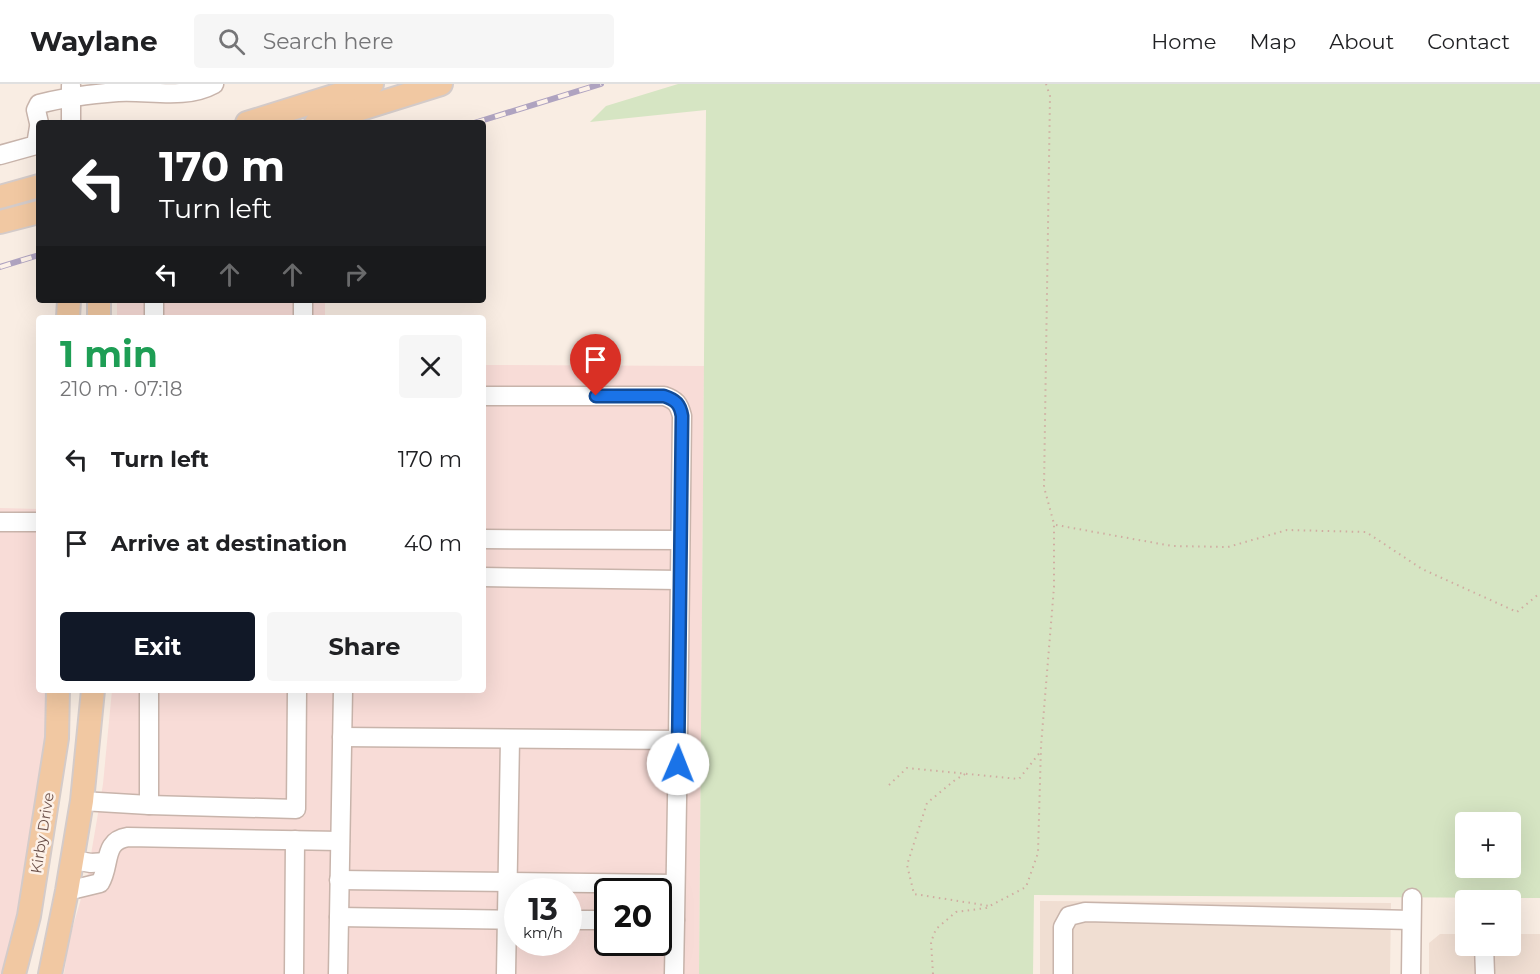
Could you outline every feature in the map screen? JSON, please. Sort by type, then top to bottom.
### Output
[{"type":"main road","points":[[257,120],[372,84]]},
{"type":"main road","points":[[326,120],[441,84]]},
{"type":"main road","points":[[0,197],[36,187]]},
{"type":"main road","points":[[0,222],[36,213]]},
{"type":"main road","name":"Kirby Drive","points":[[15,974],[29,916],[57,738],[58,693]]},
{"type":"main road","points":[[50,974],[73,860],[82,801],[93,693]]},
{"type":"main road","points":[[47,796],[82,801]]},
{"type":"street","points":[[38,120],[36,110],[39,104],[71,90],[120,88],[168,93],[201,91],[214,84]]},
{"type":"street","points":[[71,90],[71,120]]},
{"type":"street","points":[[0,155],[36,145]]},
{"type":"street","points":[[486,396],[664,396],[677,402],[682,416],[678,740],[675,884],[672,898]]},
{"type":"street","points":[[0,540],[0,522],[36,522]]},
{"type":"street","points":[[486,539],[680,540]]},
{"type":"street","points":[[486,577],[679,580]]},
{"type":"street","points":[[149,693],[149,805]]},
{"type":"street","points":[[82,801],[149,805],[296,808],[297,693]]},
{"type":"street","points":[[338,974],[343,693]]},
{"type":"street","points":[[342,737],[678,740]]},
{"type":"street","points":[[507,878],[510,739]]},
{"type":"street","points":[[67,891],[100,883],[105,874],[110,847],[118,839],[128,837],[340,841]]},
{"type":"street","points":[[294,974],[295,840]]},
{"type":"street","points":[[73,860],[91,863],[106,862]]},
{"type":"street","points":[[339,880],[504,881]]},
{"type":"street","points":[[582,882],[675,884]]},
{"type":"street","points":[[1411,974],[1412,898]]},
{"type":"street","points":[[1063,974],[1063,927],[1069,916],[1085,912],[1412,920]]},
{"type":"street","points":[[339,917],[504,920]]},
{"type":"street","points":[[506,974],[508,956]]},
{"type":"street","points":[[672,956],[674,974]]},
{"type":"street","points":[[1484,956],[1485,974]]},
{"type":"path","points":[[933,974],[931,942],[936,929],[956,912],[990,906],[1026,887],[1038,853],[1041,751],[1054,587],[1054,524],[1044,487],[1050,96],[1046,84]]},
{"type":"path","points":[[1054,524],[1172,546],[1228,547],[1287,530],[1366,532],[1422,569],[1517,612],[1540,593]]},
{"type":"path","points":[[889,785],[907,768],[1019,779],[1041,751]]},
{"type":"path","points":[[965,774],[927,803],[907,865],[914,894],[990,906]]},
{"type":"shaded area","points":[[117,303],[325,303],[325,315],[117,315]]},
{"type":"shaded area","points":[[486,365],[704,366],[699,974],[64,974],[69,940],[87,878],[103,784],[112,693],[486,693]]},
{"type":"shaded area","points":[[0,508],[36,509],[36,693],[48,693],[41,782],[16,933],[4,974],[0,974]]},
{"type":"shaded area","points":[[1040,901],[1391,903],[1390,974],[1040,974]]},
{"type":"shaded area","points":[[1440,934],[1455,934],[1455,956],[1521,956],[1521,934],[1540,934],[1540,974],[1429,974],[1429,943]]},
{"type":"green space","points":[[678,84],[1540,84],[1540,898],[1521,898],[1521,890],[1455,890],[1455,897],[1034,895],[1033,974],[699,974],[706,110],[590,122],[606,106]]},
{"type":"railway","points":[[484,120],[601,84]]},
{"type":"railway","points":[[0,267],[36,256]]},
{"type":"route","points":[[596,396],[664,396],[677,402],[680,407],[682,416],[678,764]]}]
